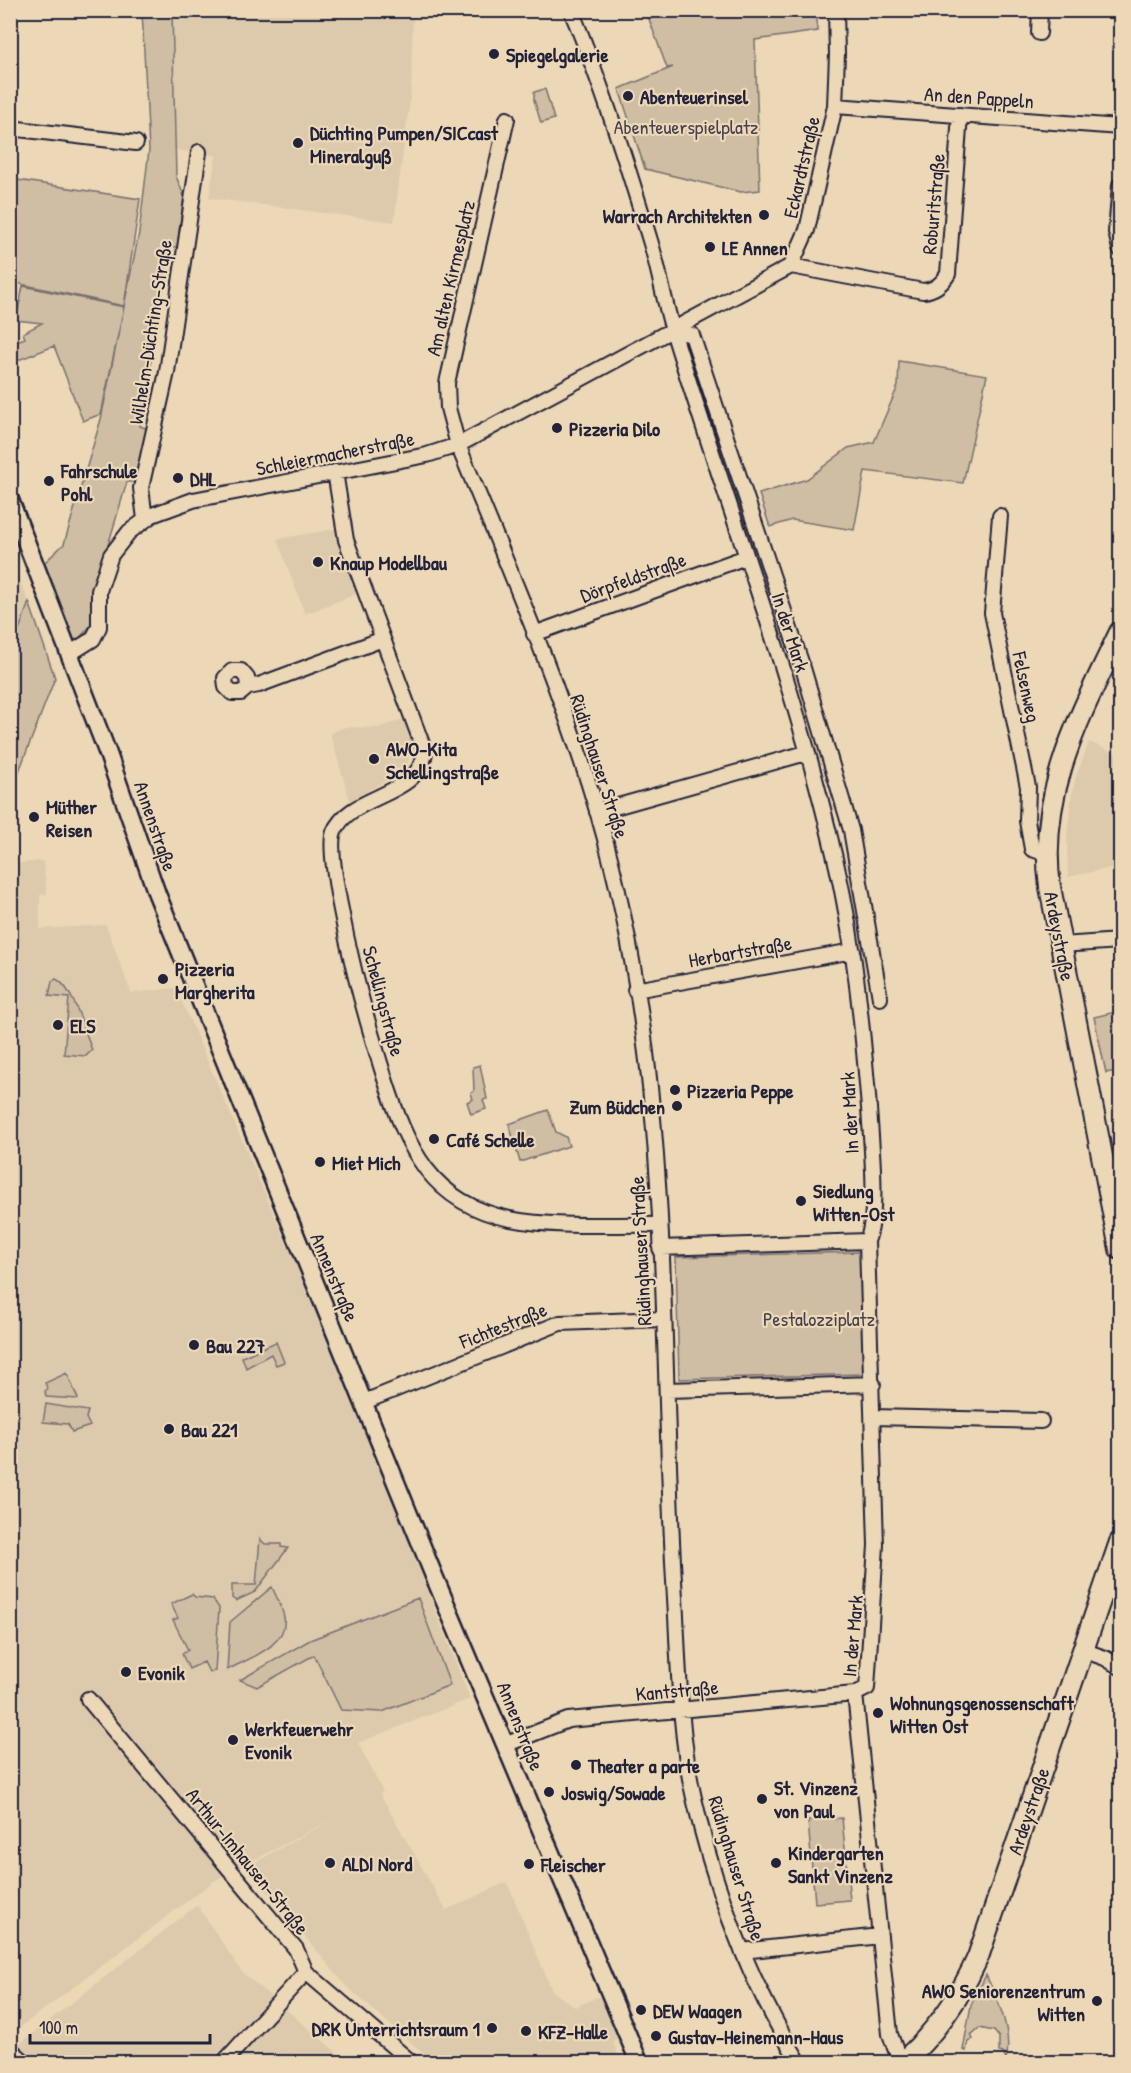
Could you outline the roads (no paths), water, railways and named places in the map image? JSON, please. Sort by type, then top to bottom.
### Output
[{"type":"main road","name":"Ardeystraße","points":[[1120,632],[1063,756],[1052,797],[1047,854],[1061,945],[1120,1249]]},
{"type":"main road","name":"Ardeystraße","points":[[902,2062],[947,2014],[969,1976],[1085,1651],[1120,1542]]},
{"type":"main road","points":[[10,2053],[20,2062]]},
{"type":"street","name":"In der Mark","points":[[571,10],[594,65],[652,249],[673,330],[782,667],[835,854],[853,951],[863,1038],[872,1208],[872,1229],[867,1241],[873,1384],[875,1584],[867,1688],[855,1694],[890,2034],[902,2062]]},
{"type":"street","name":"Eckardtstraße","points":[[791,266],[807,230],[835,106],[836,10]]},
{"type":"street","points":[[1039,33],[1040,10]]},
{"type":"street","name":"An den Pappeln","points":[[835,106],[1120,127]]},
{"type":"street","name":"Roburitstraße","points":[[791,266],[924,291],[939,286],[948,274],[960,115]]},
{"type":"street","name":"Am alten Kirmesplatz","points":[[458,445],[448,408],[447,383],[507,119]]},
{"type":"street","points":[[10,128],[136,143]]},
{"type":"street","name":"Wilhelm-Düchting-Straße","points":[[145,519],[141,488],[167,372],[199,152]]},
{"type":"street","points":[[1120,185],[1116,232],[1120,249]]},
{"type":"street","points":[[673,330],[791,266]]},
{"type":"street","name":"In der Mark","points":[[673,330],[692,335],[803,668],[850,830],[861,880],[880,998]]},
{"type":"street","name":"Schleiermacherstraße","points":[[69,654],[88,644],[96,633],[100,621],[99,591],[106,565],[122,539],[145,519],[169,507],[193,500],[427,455],[458,445],[673,330]]},
{"type":"street","name":"Rüdinghauser Straße","points":[[458,445],[534,634],[597,812],[616,882],[648,1069],[659,1225],[671,1530],[682,1708],[694,1798],[713,1871],[742,1951],[766,2005],[799,2062]]},
{"type":"street","name":"Schellingstraße","points":[[335,472],[346,540],[425,752],[418,771],[399,786],[342,817],[333,834],[343,921],[364,1012],[409,1145],[422,1166],[437,1183],[470,1205],[496,1215],[522,1221],[552,1223],[659,1225]]},
{"type":"street","name":"Annenstraße","points":[[10,500],[18,537],[69,654],[157,894],[434,1576],[507,1744],[639,2062]]},
{"type":"street","name":"Felsenweg","points":[[1000,516],[992,593],[993,621],[1028,787],[1029,835],[1032,849],[1047,854]]},
{"type":"street","name":"Dörpfeldstraße","points":[[534,634],[746,557]]},
{"type":"street","points":[[248,687],[259,686],[383,639]]},
{"type":"street","points":[[597,812],[806,753]]},
{"type":"street","name":"In der Mark","points":[[853,951],[859,937],[861,880]]},
{"type":"street","points":[[1061,945],[1120,940]]},
{"type":"street","name":"Herbartstraße","points":[[635,990],[853,951]]},
{"type":"street","points":[[660,1248],[867,1241]]},
{"type":"street","name":"Fichtestraße","points":[[364,1402],[560,1323],[663,1319]]},
{"type":"street","points":[[667,1390],[873,1384]]},
{"type":"street","points":[[873,1417],[1041,1421]]},
{"type":"street","points":[[1085,1651],[1105,1658],[1120,1667]]},
{"type":"street","name":"Kantstraße","points":[[507,1744],[568,1720],[855,1694]]},
{"type":"street","name":"Arthur-Imhausen-Straße","points":[[88,1699],[296,1949],[306,1972],[411,2062]]},
{"type":"street","points":[[742,1951],[880,1936]]},
{"type":"street","points":[[224,2062],[306,1972]]},
{"type":"place","name":"Spiegelgalerie","points":[[494,54]]},
{"type":"place","name":"Abenteuerinsel","points":[[628,96]]},
{"type":"place","name":"Düchting Pumpen/SICcast Mineralguß","points":[[298,143]]},
{"type":"place","name":"Warrach Architekten","points":[[764,215]]},
{"type":"place","name":"LE Annen","points":[[710,247]]},
{"type":"place","name":"Pizzeria Dilo","points":[[557,428]]},
{"type":"place","name":"DHL","points":[[178,478]]},
{"type":"place","name":"Fahrschule Pohl","points":[[49,481]]},
{"type":"place","name":"Knaup Modellbau","points":[[318,562]]},
{"type":"place","name":"AWO-Kita Schellingstraße","points":[[374,759]]},
{"type":"place","name":"Müther Reisen","points":[[34,817]]},
{"type":"place","name":"Pizzeria Margherita","points":[[163,979]]},
{"type":"place","name":"ELS","points":[[58,1025]]},
{"type":"place","name":"Pizzeria Peppe","points":[[675,1090]]},
{"type":"place","name":"Zum Büdchen","points":[[677,1106]]},
{"type":"place","name":"Café Schelle","points":[[434,1139]]},
{"type":"place","name":"Miet Mich","points":[[320,1162]]},
{"type":"place","name":"Siedlung Witten-Ost","points":[[801,1201]]},
{"type":"place","name":"Bau 227","points":[[194,1345]]},
{"type":"place","name":"Bau 221","points":[[169,1429]]},
{"type":"place","name":"Evonik","points":[[126,1672]]},
{"type":"place","name":"Wohnungsgenossenschaft Witten Ost","points":[[878,1713]]},
{"type":"place","name":"Werkfeuerwehr Evonik","points":[[233,1740]]},
{"type":"place","name":"Theater a parte","points":[[576,1765]]},
{"type":"place","name":"Joswig/Sowade","points":[[549,1792]]},
{"type":"place","name":"St. Vinzenz von Paul","points":[[762,1799]]},
{"type":"place","name":"ALDI Nord","points":[[330,1863]]},
{"type":"place","name":"Kindergarten Sankt Vinzenz","points":[[776,1863]]},
{"type":"place","name":"Fleischer","points":[[529,1864]]},
{"type":"place","name":"AWO Seniorenzentrum Witten","points":[[1097,2001]]},
{"type":"place","name":"DEW Waagen","points":[[641,2010]]},
{"type":"place","name":"DRK Unterrichtsraum 1","points":[[492,2028]]},
{"type":"place","name":"KFZ-Halle","points":[[526,2031]]},
{"type":"place","name":"Gustav-Heinemann-Haus","points":[[656,2036]]},
{"type":"park label","name":"Abenteuerspielplatz","points":[[686,126]]},
{"type":"park label","name":"Pestalozziplatz","points":[[819,1318]]}]
